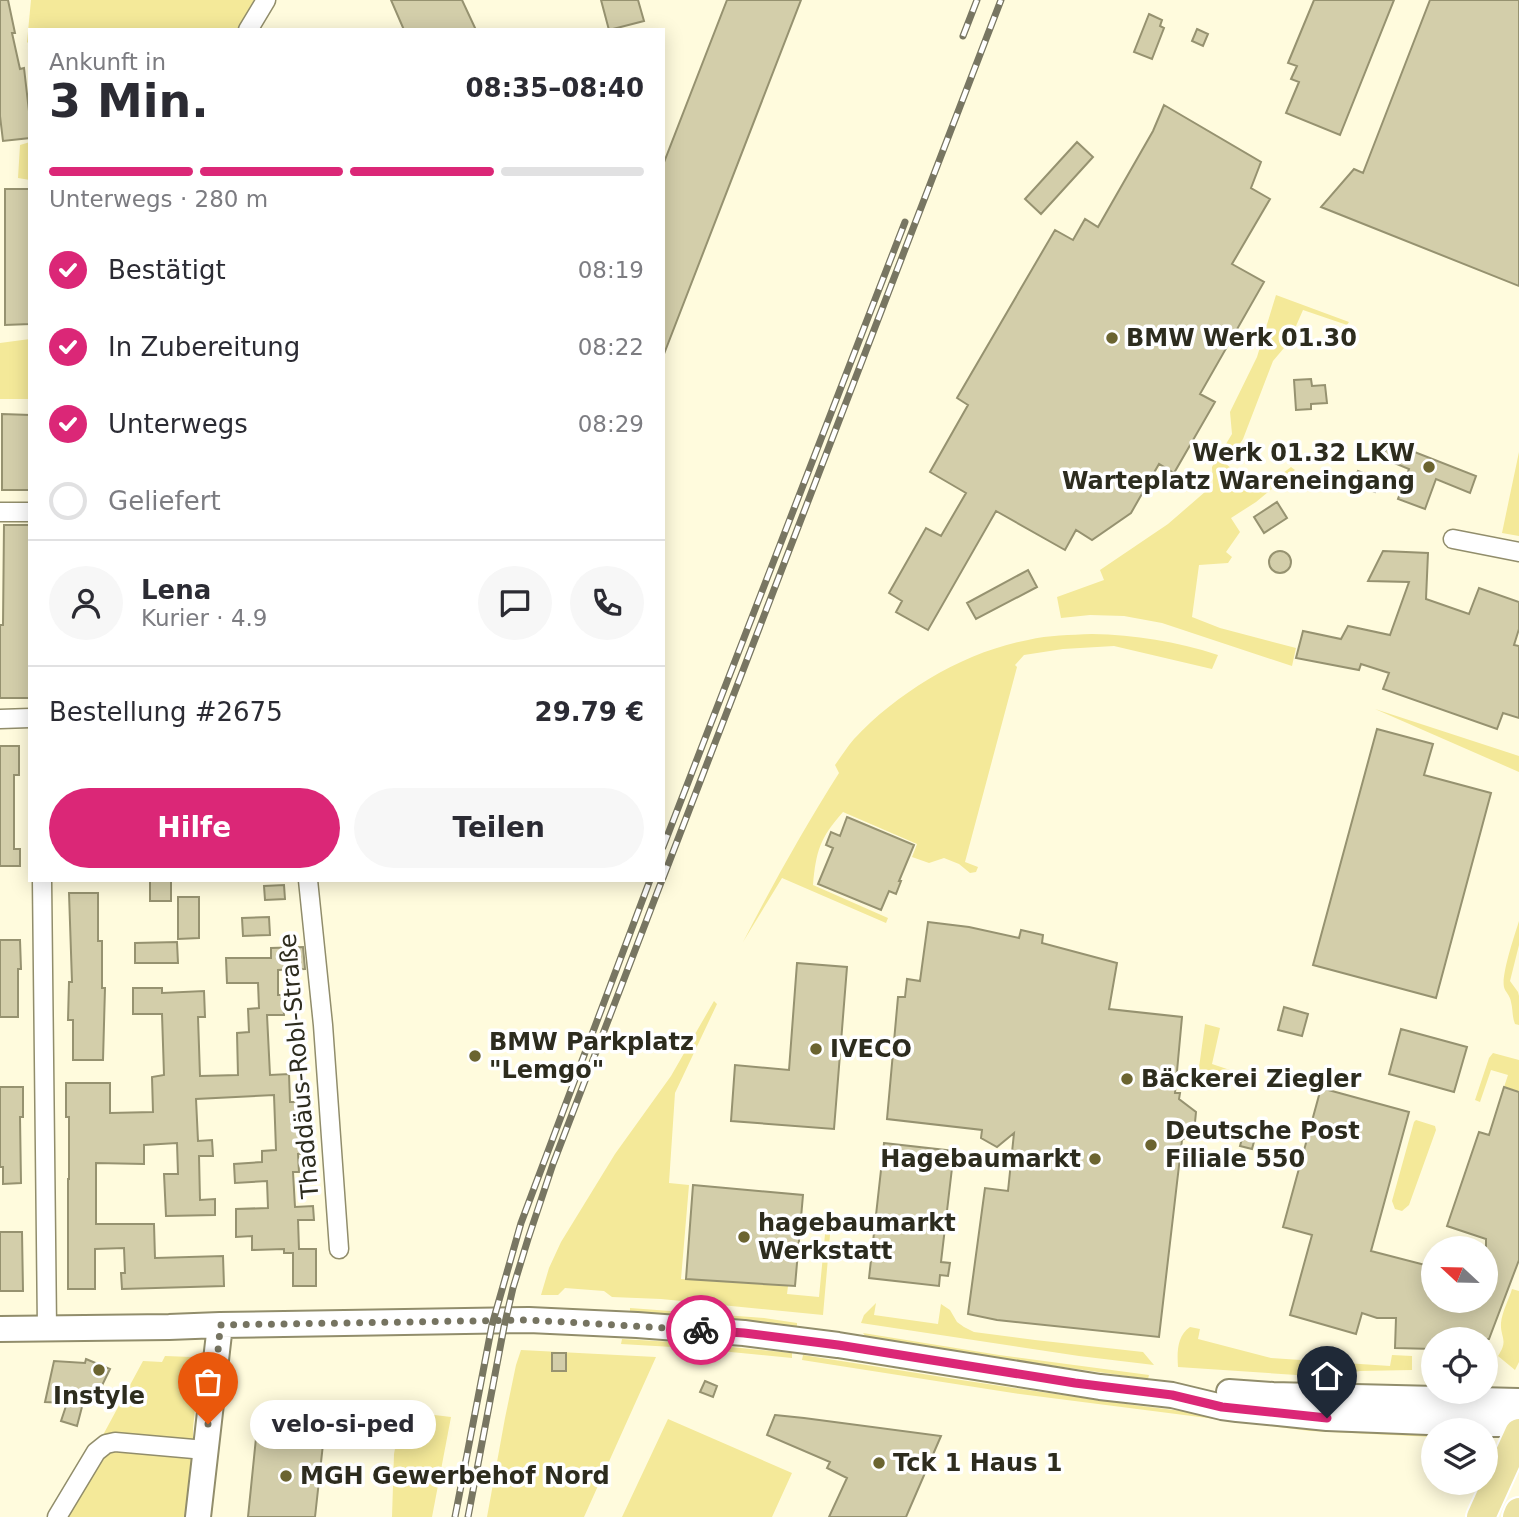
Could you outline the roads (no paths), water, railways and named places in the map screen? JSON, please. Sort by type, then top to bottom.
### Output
[{"type":"main road","points":[[0,1329],[529,1320],[731,1332],[838,1345],[1087,1385],[1172,1395],[1222,1407],[1327,1418],[1519,1424]]},
{"type":"main road","points":[[198,1517],[220,1325]]},
{"type":"main road","points":[[1172,1395],[1214,1391],[1519,1401]]},
{"type":"main road","points":[[1481,1517],[1519,1433]]},
{"type":"street","points":[[249,28],[266,0]]},
{"type":"street","points":[[0,512],[28,512]]},
{"type":"street","points":[[1453,540],[1519,552]]},
{"type":"street","points":[[0,719],[28,718]]},
{"type":"street","points":[[42,882],[47,1328]]},
{"type":"street","name":"Thaddäus-Robl-Straße","points":[[307,882],[323,1025],[338,1249]]},
{"type":"street","points":[[57,1517],[96,1452],[107,1444],[115,1442],[205,1450]]},
{"type":"railway","points":[[963,36],[977,0]]},
{"type":"railway","points":[[665,873],[1001,0]]},
{"type":"railway","points":[[665,842],[905,222]]},
{"type":"railway","points":[[455,1517],[492,1325],[521,1223],[649,882]]},
{"type":"railway","points":[[468,1517],[513,1288],[553,1164],[661,882]]},
{"type":"place","name":"BMW Werk 01.30","points":[[1112,338]]},
{"type":"place","name":"Werk 01.32 LKW Warteplatz Wareneingang","points":[[1429,467]]},
{"type":"place","name":"IVECO","points":[[816,1049]]},
{"type":"place","name":"BMW Parkplatz \"Lemgo\"","points":[[475,1056]]},
{"type":"place","name":"Bäckerei Ziegler","points":[[1127,1079]]},
{"type":"place","name":"Deutsche Post Filiale 550","points":[[1151,1145]]},
{"type":"place","name":"Hagebaumarkt","points":[[1095,1159]]},
{"type":"place","name":"hagebaumarkt Werkstatt","points":[[744,1237]]},
{"type":"place","name":"Instyle","points":[[99,1370]]},
{"type":"place","name":"velo-si-ped","points":[[208,1424]]},
{"type":"place","name":"Tck 1 Haus 1","points":[[879,1463]]},
{"type":"place","name":"MGH Gewerbehof Nord","points":[[286,1476]]}]
